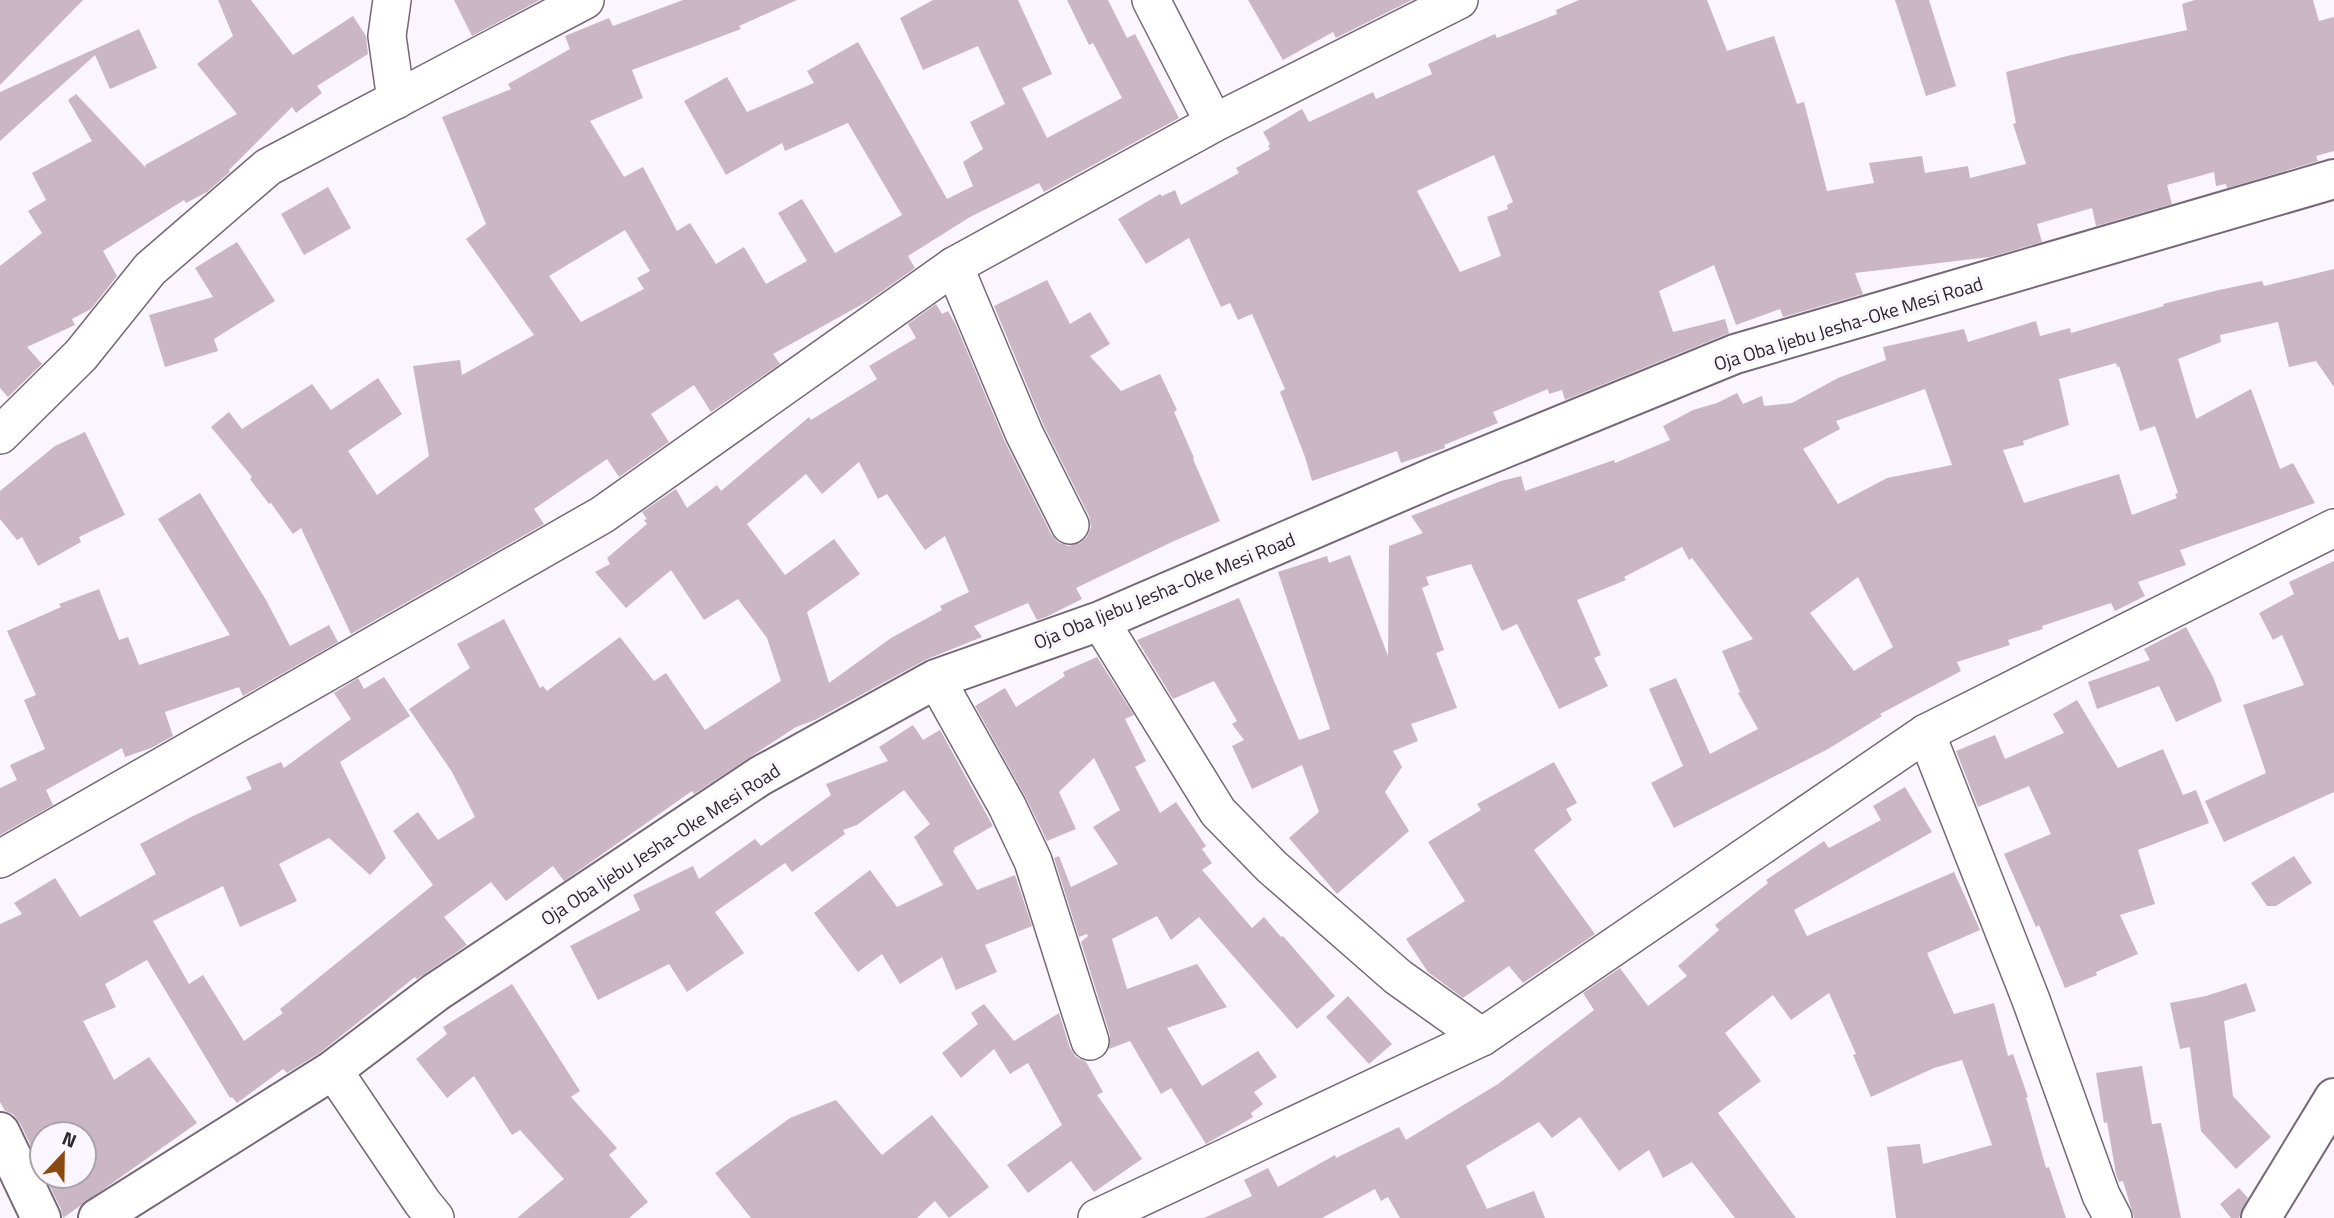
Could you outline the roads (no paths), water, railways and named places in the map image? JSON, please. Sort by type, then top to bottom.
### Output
[{"type":"main road","name":"Oja Oba Ijebu Jesha-Oke Mesi Road","points":[[98,1218],[333,1070],[436,992],[760,776],[936,678],[1100,621],[1439,475],[1735,354],[2334,179]]},
{"type":"main road","points":[[2261,1218],[2334,1098]]},
{"type":"main road","points":[[0,1132],[41,1218]]},
{"type":"street","points":[[392,0],[387,36],[396,100]]},
{"type":"street","points":[[0,435],[81,355],[150,269],[268,167],[585,0]]},
{"type":"street","points":[[1151,0],[1214,123]]},
{"type":"street","points":[[0,859],[602,515],[954,266],[1214,123],[1460,0]]},
{"type":"street","points":[[954,266],[1024,433],[1070,526]]},
{"type":"street","points":[[1097,1218],[1482,1037],[1926,733],[2334,528]]},
{"type":"street","points":[[1100,621],[1218,812],[1272,867],[1398,977],[1482,1037]]},
{"type":"street","points":[[936,678],[1007,806],[1033,862],[1090,1041]]},
{"type":"street","points":[[1926,733],[2031,1000],[2101,1195],[2113,1218]]},
{"type":"street","points":[[333,1070],[435,1218]]}]
